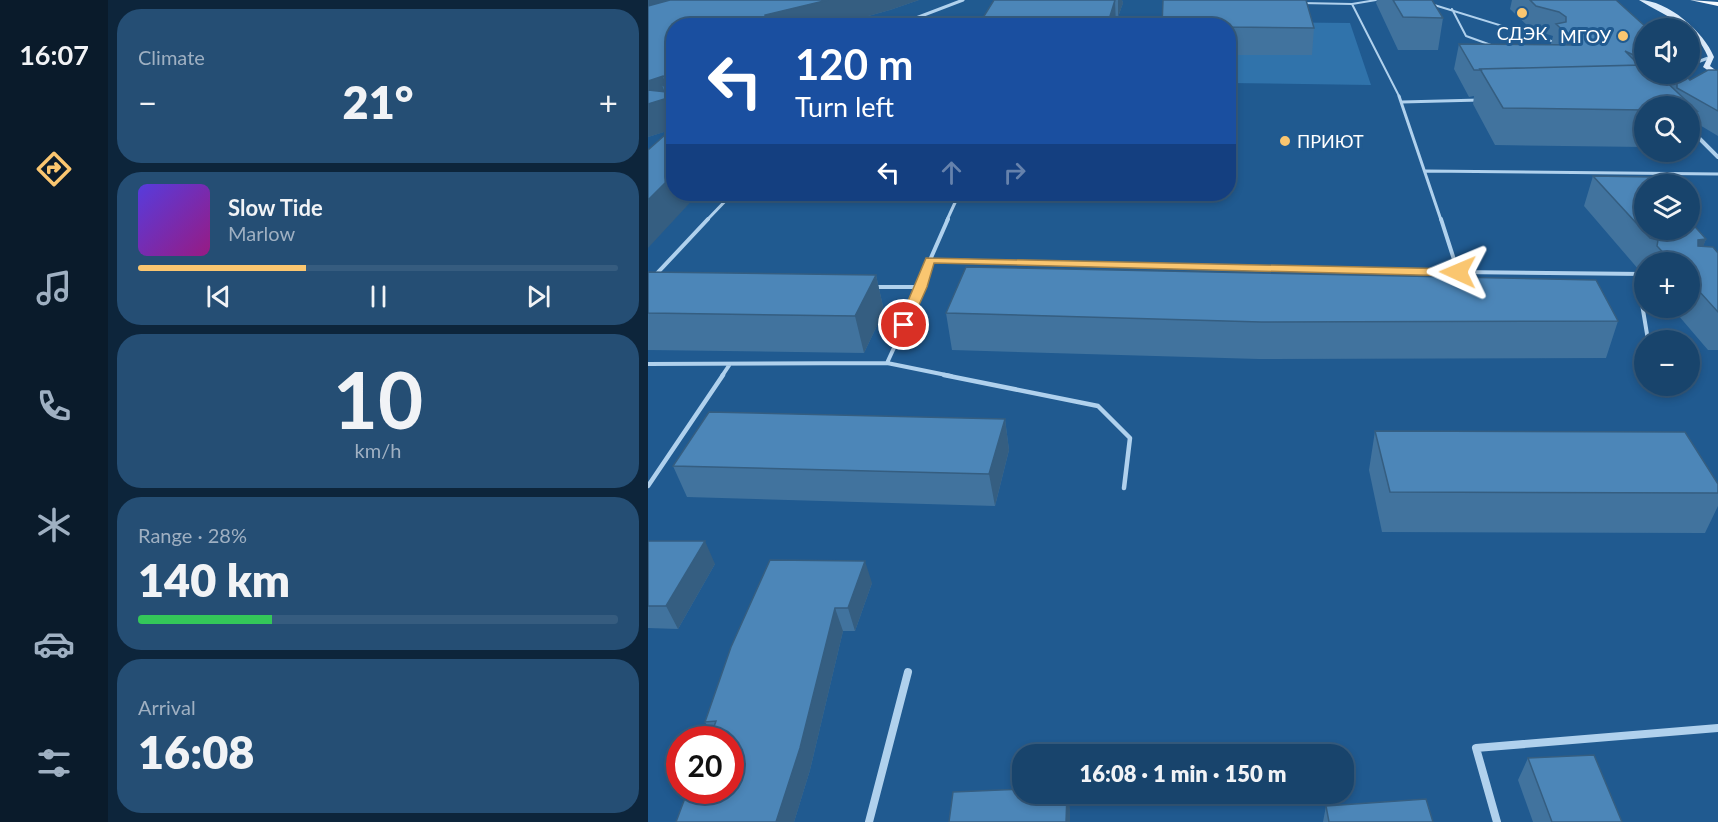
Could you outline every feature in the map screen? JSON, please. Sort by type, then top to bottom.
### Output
[{"type":"main road","points":[[1642,0],[1664,10],[1689,28],[1715,55],[1706,67],[1718,75]]},
{"type":"main road","points":[[1694,0],[1718,4]]},
{"type":"street","points":[[916,18],[963,0]]},
{"type":"street","points":[[1700,61],[1715,55]]},
{"type":"street","points":[[1700,139],[1718,157]]},
{"type":"street","points":[[869,822],[908,672]]},
{"type":"street","points":[[1497,822],[1476,748],[1718,729]]},
{"type":"lane","points":[[1294,3],[1352,4],[1376,0]]},
{"type":"lane","points":[[1425,2],[1552,39],[1558,44],[1549,46]]},
{"type":"lane","points":[[1352,4],[1401,102],[1458,272]]},
{"type":"lane","points":[[1452,9],[1466,36],[1482,43],[1498,45]]},
{"type":"lane","points":[[1401,102],[1482,100]]},
{"type":"lane","points":[[1426,171],[1718,174]]},
{"type":"lane","points":[[648,283],[725,201]]},
{"type":"lane","points":[[887,363],[922,287],[930,260],[956,201]]},
{"type":"lane","points":[[930,260],[1634,274]]},
{"type":"lane","points":[[648,283],[660,283]]},
{"type":"lane","points":[[862,286],[922,287]]},
{"type":"lane","points":[[648,364],[887,363],[1098,406],[1130,438],[1124,488]]},
{"type":"lane","points":[[648,486],[730,364]]},
{"type":"shaded area","points":[[1236,22],[1350,23],[1371,85],[1236,83]]},
{"type":"building","points":[[670,0],[828,0],[765,15],[765,18],[666,18],[666,77],[648,81],[648,6]]},
{"type":"building","points":[[994,0],[1115,0],[1109,18],[983,18]]},
{"type":"building","points":[[1163,0],[1306,0],[1314,28],[1236,27],[1236,18],[1162,18]]},
{"type":"building","points":[[1393,0],[1432,0],[1443,18],[1403,17]]},
{"type":"building","points":[[1530,0],[1616,0],[1636,18],[1634,18],[1634,55],[1625,51],[1634,60],[1634,65],[1474,70],[1459,44],[1579,45],[1556,24],[1566,22],[1566,17],[1559,12],[1536,6]]},
{"type":"building","points":[[1634,65],[1634,84],[1669,84],[1681,96],[1634,96],[1634,110],[1503,108],[1480,69]]},
{"type":"building","points":[[1708,70],[1718,70],[1718,111],[1700,101],[1700,96],[1691,96],[1677,88],[1677,84],[1700,84],[1700,74]]},
{"type":"building","points":[[648,90],[666,92],[666,98],[648,104]]},
{"type":"building","points":[[666,134],[666,182],[648,200],[648,150]]},
{"type":"building","points":[[1593,176],[1634,177],[1634,221]]},
{"type":"building","points":[[1658,240],[1698,240],[1698,246],[1713,247],[1718,253],[1718,312],[1700,292],[1700,252],[1663,252],[1657,246]]},
{"type":"building","points":[[966,267],[1596,280],[1618,321],[1261,322],[946,313]]},
{"type":"building","points":[[648,272],[876,275],[855,316],[648,313]]},
{"type":"building","points":[[709,412],[1005,419],[989,474],[673,466]]},
{"type":"building","points":[[1375,431],[1685,432],[1718,484],[1718,493],[1390,492]]},
{"type":"building","points":[[648,541],[705,541],[666,606],[648,606]]},
{"type":"building","points":[[770,560],[865,561],[848,608],[835,608],[800,748],[776,822],[676,822],[683,804],[744,804],[744,726],[714,726],[716,721],[705,722],[731,647]]},
{"type":"building","points":[[1594,755],[1622,822],[1552,822],[1528,758]]},
{"type":"building","points":[[1012,789],[1012,804],[1067,804],[1066,822],[949,822],[953,792]]},
{"type":"building","points":[[1426,799],[1433,822],[1329,822],[1326,806]]},
{"type":"place","name":"СДЭК","points":[[1522,13]]},
{"type":"place","name":"МГОУ","points":[[1623,36]]},
{"type":"place","name":"ПРИЮТ","points":[[1285,141]]},
{"type":"route","points":[[904,325],[922,287],[930,260],[1458,272]]}]
